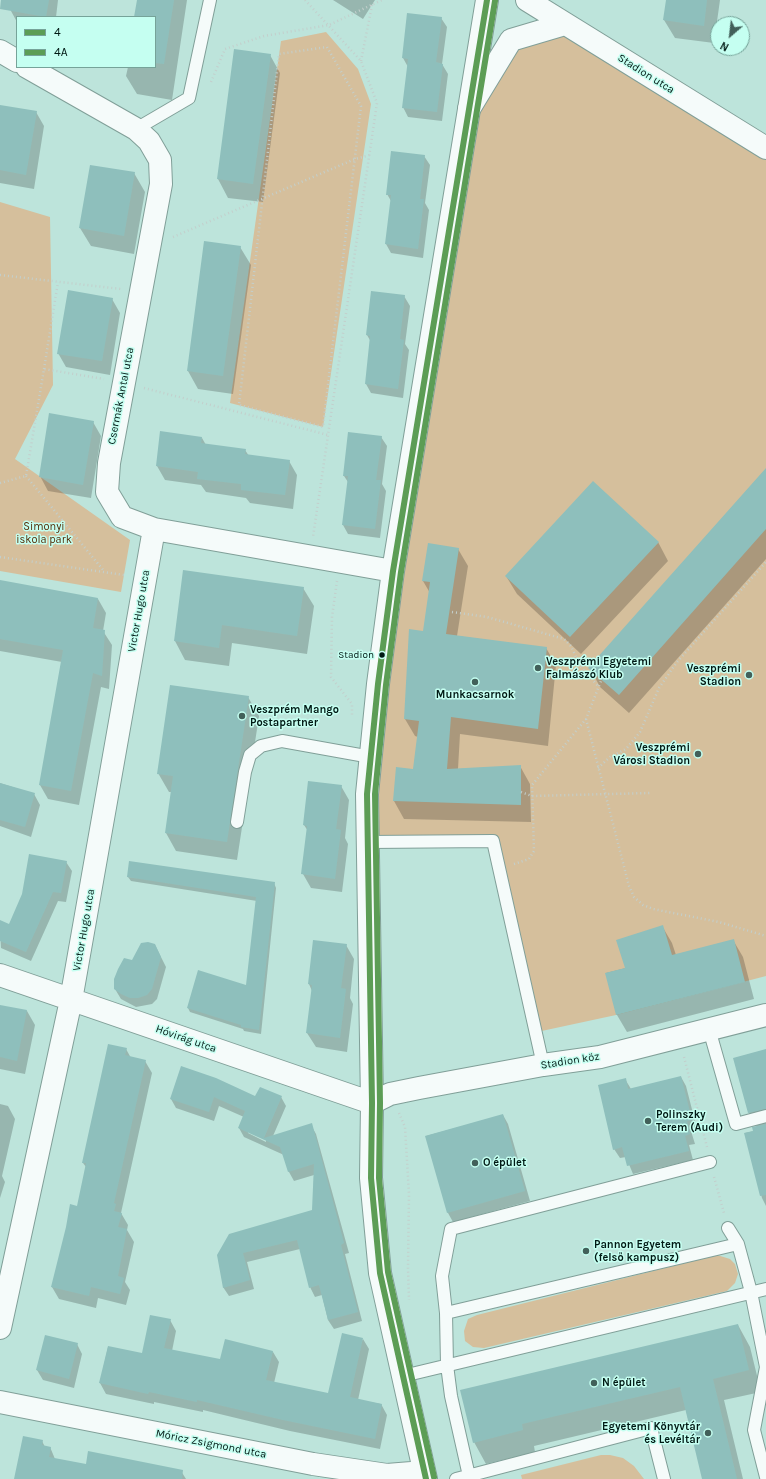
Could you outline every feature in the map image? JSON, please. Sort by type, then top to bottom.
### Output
[{"type":"street","points":[[425,1476],[380,1273],[371,1178],[381,1098],[368,842],[367,794],[378,684],[393,572],[487,0]]},
{"type":"street","name":"Stadion utca","points":[[527,0],[766,148]]},
{"type":"street","points":[[469,109],[511,40],[565,24]]},
{"type":"street","points":[[0,52],[16,60]]},
{"type":"street","name":"Csermák Antal utca","points":[[29,68],[136,130],[149,141],[160,160],[161,184],[109,463],[107,492],[122,517],[154,529],[393,572]]},
{"type":"street","name":"Victor Hugo utca","points":[[0,1328],[71,1000],[154,529]]},
{"type":"street","name":"Hóvirág utca","points":[[0,975],[71,1000],[381,1098]]},
{"type":"street","name":"Stadion köz","points":[[381,1098],[543,1065],[600,1057],[766,1015]]},
{"type":"street","name":"Móricz Zsigmond utca","points":[[0,1402],[311,1472],[425,1476]]},
{"type":"lane","points":[[136,130],[189,98],[210,0]]},
{"type":"lane","points":[[238,822],[245,772],[250,755],[261,746],[282,741],[371,757]]},
{"type":"lane","points":[[368,842],[493,841],[543,1065]]},
{"type":"lane","points":[[709,1029],[736,1124],[766,1116]]},
{"type":"lane","points":[[469,1476],[451,1396],[447,1365],[446,1313],[442,1276],[451,1230],[710,1162]]},
{"type":"lane","points":[[728,1228],[738,1244],[751,1292],[766,1367],[754,1430],[766,1478]]},
{"type":"lane","points":[[446,1313],[738,1244]]},
{"type":"lane","points":[[403,1376],[766,1289]]},
{"type":"lane","points":[[456,1479],[651,1428],[664,1479]]},
{"type":"path","points":[[305,0],[361,61],[377,102],[312,545]]},
{"type":"path","points":[[189,98],[208,87],[225,48],[264,36],[329,25],[382,0]]},
{"type":"path","points":[[361,61],[372,5]]},
{"type":"path","points":[[327,47],[361,106],[323,427],[239,405],[262,199],[279,54],[327,47]]},
{"type":"path","points":[[149,248],[354,159],[370,155]]},
{"type":"path","points":[[0,275],[141,291]]},
{"type":"path","points":[[44,369],[58,282]]},
{"type":"path","points":[[26,476],[104,572]]},
{"type":"path","points":[[0,557],[145,578]]},
{"type":"path","points":[[340,562],[332,617],[331,677],[352,704],[351,718]]},
{"type":"path","points":[[598,768],[610,757],[626,749],[640,732],[659,688],[677,662],[766,562]]},
{"type":"path","points":[[452,612],[487,617],[564,639],[571,646],[580,666],[599,686]]},
{"type":"path","points":[[499,867],[523,862],[529,859],[534,851],[532,785],[586,719],[601,681]]},
{"type":"path","points":[[586,719],[628,886],[634,897],[643,905],[653,910],[719,922],[766,936]]},
{"type":"path","points":[[521,792],[532,796],[650,793]]},
{"type":"path","points":[[678,1037],[728,1228]]},
{"type":"path","points":[[381,1098],[405,1127],[409,1194],[408,1268],[410,1306]]},
{"type":"green space","points":[[565,24],[766,148],[766,976],[616,1015],[537,1032],[493,841],[367,843],[366,794],[469,109],[511,40]]},
{"type":"green space","points":[[326,32],[358,69],[371,104],[323,427],[230,403],[281,41]]},
{"type":"green space","name":"Simonyi iskola park","points":[[0,202],[50,217],[53,385],[15,459],[130,540],[121,592],[0,571]]},
{"type":"green space","points":[[717,1255],[730,1259],[735,1264],[738,1274],[735,1283],[727,1291],[484,1348],[473,1347],[465,1341],[464,1331],[468,1319],[477,1315]]},
{"type":"green space","points":[[601,1455],[610,1455],[623,1458],[634,1466],[644,1479],[522,1479],[521,1475]]},
{"type":"building","points":[[1,0],[49,0],[46,16],[0,9]]},
{"type":"building","points":[[137,0],[174,0],[164,64],[156,63],[156,16],[134,16]]},
{"type":"building","points":[[666,0],[707,0],[704,26],[663,20]]},
{"type":"building","points":[[407,13],[442,17],[436,62],[443,64],[437,112],[402,108],[408,59],[402,58]]},
{"type":"building","points":[[234,49],[271,54],[253,184],[217,179]]},
{"type":"building","points":[[0,105],[37,111],[26,175],[0,170]]},
{"type":"building","points":[[391,151],[425,155],[420,199],[424,199],[418,249],[385,244],[391,195],[386,195]]},
{"type":"building","points":[[90,165],[135,172],[124,236],[79,228]]},
{"type":"building","points":[[204,241],[241,246],[223,376],[187,371]]},
{"type":"building","points":[[68,290],[113,298],[102,361],[57,354]]},
{"type":"building","points":[[371,291],[405,295],[400,339],[404,340],[398,389],[365,384],[370,336],[366,335]]},
{"type":"building","points":[[49,413],[94,421],[83,485],[39,477]]},
{"type":"building","points":[[160,431],[202,437],[201,443],[246,449],[245,454],[290,460],[285,495],[241,490],[241,484],[197,479],[198,472],[156,466]]},
{"type":"building","points":[[348,432],[382,436],[376,480],[381,480],[375,529],[342,525],[348,476],[343,476]]},
{"type":"building","points":[[766,468],[766,529],[619,695],[588,668]]},
{"type":"building","points":[[593,481],[659,542],[570,637],[505,576]]},
{"type":"building","name":"Munkacsarnok","points":[[428,543],[459,548],[446,634],[547,647],[538,729],[451,717],[447,769],[521,765],[521,805],[393,801],[396,767],[413,769],[419,721],[404,719],[409,629],[423,631],[430,582],[422,581]]},
{"type":"building","points":[[183,570],[304,587],[297,636],[222,625],[219,648],[174,641]]},
{"type":"building","points":[[0,580],[98,598],[93,628],[105,630],[102,676],[93,673],[71,791],[39,785],[63,650],[0,639]]},
{"type":"building","points":[[170,685],[249,696],[227,842],[165,833],[173,776],[157,774]]},
{"type":"building","points":[[308,781],[342,785],[336,829],[341,830],[335,879],[301,874],[307,826],[303,825]]},
{"type":"building","points":[[0,783],[35,793],[25,827],[0,820]]},
{"type":"building","points":[[29,854],[67,861],[61,893],[53,892],[26,952],[0,941],[0,920],[9,924],[22,894]]},
{"type":"building","points":[[129,861],[275,882],[259,1030],[241,1027],[241,1025],[187,1008],[198,970],[246,985],[256,897],[127,877]]},
{"type":"building","points":[[663,925],[672,955],[734,939],[745,982],[616,1015],[605,973],[625,968],[616,940]]},
{"type":"building","points":[[313,940],[347,944],[341,988],[346,989],[340,1038],[306,1033],[312,985],[308,984]]},
{"type":"building","points":[[148,942],[155,944],[161,957],[152,989],[147,995],[138,998],[130,998],[114,989],[114,979],[124,958],[132,960],[141,943]]},
{"type":"building","points":[[0,1005],[27,1010],[17,1061],[0,1057]]},
{"type":"building","points":[[108,1044],[127,1048],[125,1055],[146,1060],[114,1203],[116,1204],[114,1211],[122,1213],[118,1227],[127,1229],[118,1276],[124,1278],[120,1294],[91,1287],[89,1296],[51,1287],[66,1227],[70,1204],[77,1206],[86,1163],[82,1163]]},
{"type":"building","points":[[766,1049],[766,1109],[748,1113],[733,1058]]},
{"type":"building","points":[[181,1066],[216,1078],[255,1096],[260,1087],[282,1096],[264,1138],[312,1123],[344,1243],[341,1245],[358,1312],[328,1320],[319,1285],[309,1288],[297,1240],[243,1253],[250,1280],[223,1288],[217,1255],[229,1234],[312,1210],[314,1164],[288,1172],[280,1147],[238,1128],[245,1111],[214,1097],[209,1112],[170,1099]]},
{"type":"building","name":"Polinszky Terem (Audi)","points":[[681,1076],[692,1120],[687,1121],[690,1134],[685,1136],[689,1151],[627,1166],[622,1147],[613,1150],[598,1085],[626,1078],[628,1089]]},
{"type":"building","name":"O épület","points":[[503,1114],[525,1191],[447,1213],[425,1136]]},
{"type":"building","points":[[766,1124],[766,1195],[760,1196],[744,1133],[753,1131],[752,1127]]},
{"type":"building","points":[[150,1315],[171,1319],[164,1348],[220,1359],[225,1339],[273,1351],[266,1380],[328,1393],[342,1333],[363,1338],[350,1397],[382,1404],[375,1439],[197,1400],[197,1402],[149,1392],[148,1394],[99,1383],[108,1346],[142,1353]]},
{"type":"building","name":"N épület","points":[[738,1324],[749,1370],[713,1379],[737,1479],[702,1479],[680,1387],[522,1424],[523,1430],[473,1443],[460,1390]]},
{"type":"building","points":[[45,1335],[78,1343],[69,1379],[36,1370]]},
{"type":"building","points":[[23,1436],[43,1440],[42,1445],[51,1447],[49,1457],[86,1464],[88,1451],[183,1470],[182,1479],[14,1479]]},
{"type":"transit line","name":"4","points":[[426,1479],[380,1273],[371,1178],[372,1103],[367,794],[378,684],[393,571],[487,0]]},
{"type":"transit line","name":"4A","points":[[434,1477],[388,1272],[379,1178],[380,1103],[375,794],[386,685],[401,572],[495,1]]},
{"type":"place","name":"Stadion","points":[[382,655]]},
{"type":"place","name":"Veszprémi Egyetemi Falmászó Klub","points":[[538,668]]},
{"type":"place","name":"Veszprémi Stadion","points":[[749,675]]},
{"type":"place","name":"Munkacsarnok","points":[[475,682]]},
{"type":"place","name":"Veszprém Mango Postapartner","points":[[242,716]]},
{"type":"place","name":"Veszprémi Városi Stadion","points":[[698,754]]},
{"type":"place","name":"Polinszky Terem (Audi)","points":[[648,1121]]},
{"type":"place","name":"O épület","points":[[475,1163]]},
{"type":"place","name":"Pannon Egyetem (felső kampusz)","points":[[586,1251]]},
{"type":"place","name":"N épület","points":[[594,1383]]},
{"type":"place","name":"Egyetemi Könyvtár és Levéltár","points":[[708,1433]]}]
